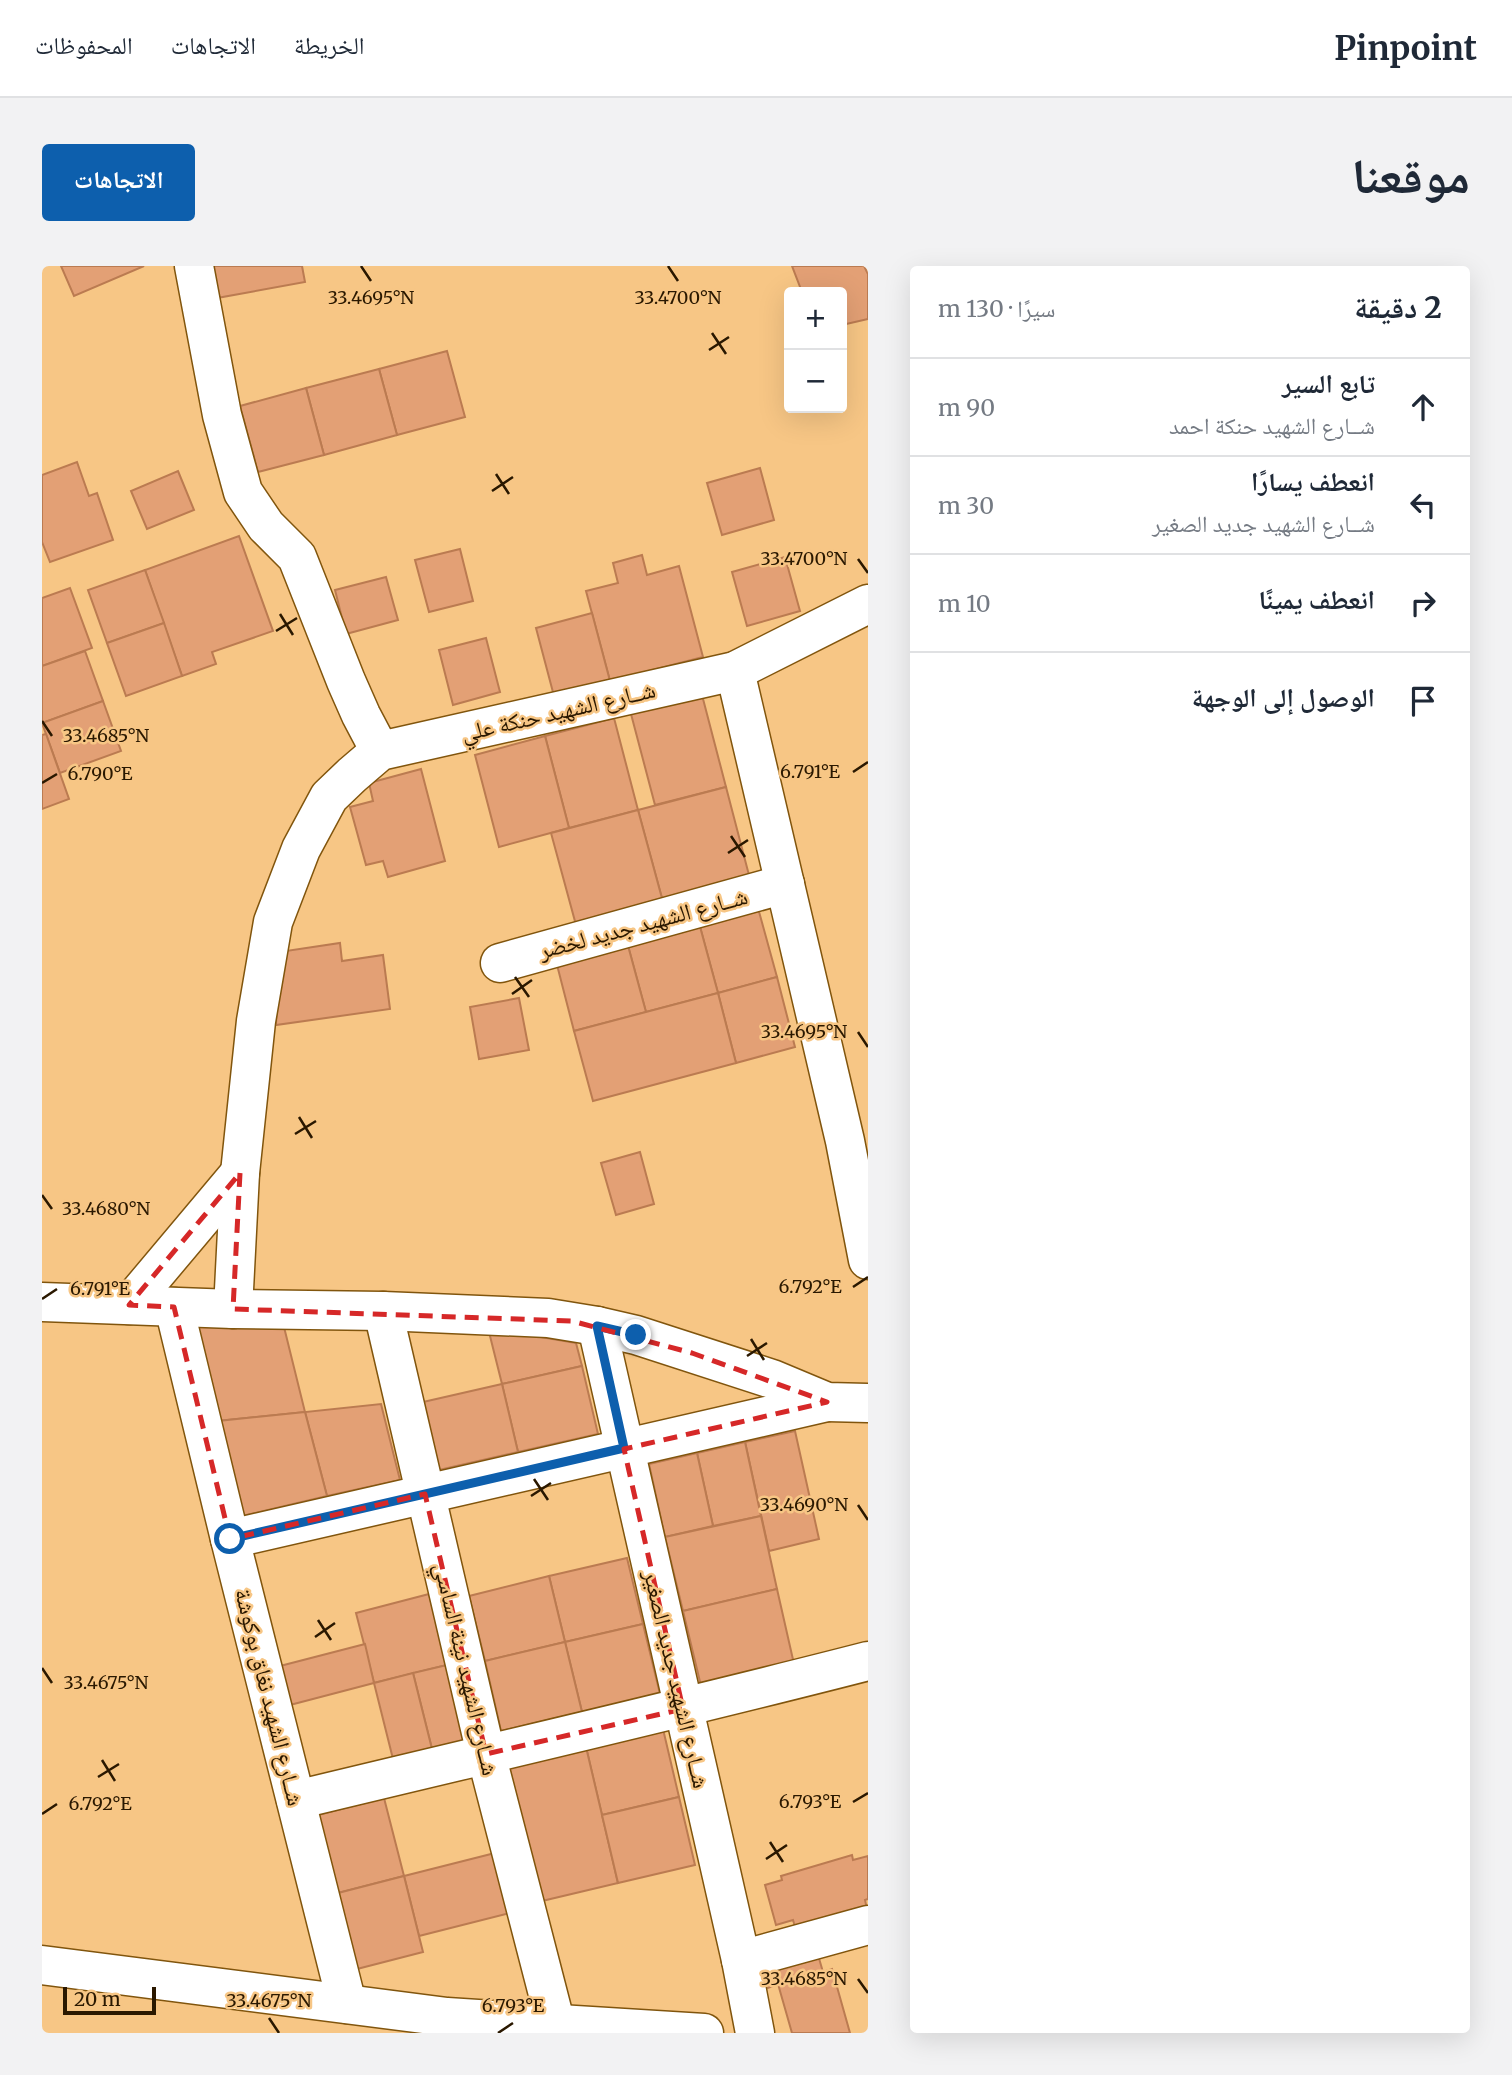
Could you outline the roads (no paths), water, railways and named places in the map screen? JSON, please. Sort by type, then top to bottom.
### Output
[{"type":"street","points":[[194,266],[222,415],[243,492],[266,526],[297,557],[361,715],[380,751],[329,797],[301,849],[273,922],[256,1021],[240,1173],[233,1309]]},
{"type":"street","name":"شــارع الشهيد حنكة علي","points":[[380,751],[735,671],[868,604]]},
{"type":"street","points":[[735,671],[845,1141],[868,1260]]},
{"type":"street","name":"شــارع الشهيد جديد لخضر","points":[[500,963],[785,884]]},
{"type":"street","points":[[128,1305],[240,1173]]},
{"type":"street","points":[[42,1302],[523,1316],[597,1326],[636,1335],[751,1372],[827,1402]]},
{"type":"street","name":"شــارع الشهيد نغاق بوكوشة","points":[[174,1307],[346,2004]]},
{"type":"street","name":"شــارع الشهيد نينة الساسي","points":[[383,1311],[486,1754],[556,2025]]},
{"type":"street","name":"شــارع الشهيد جديد الصغير","points":[[597,1326],[741,1960],[755,2033]]},
{"type":"street","points":[[230,1539],[827,1402],[868,1403]]},
{"type":"street","points":[[296,1800],[683,1709],[868,1661]]},
{"type":"street","points":[[741,1960],[868,1925]]},
{"type":"street","points":[[42,1965],[447,2017],[704,2033]]},
{"type":"street","points":[[742,2033],[755,2033]]}]
